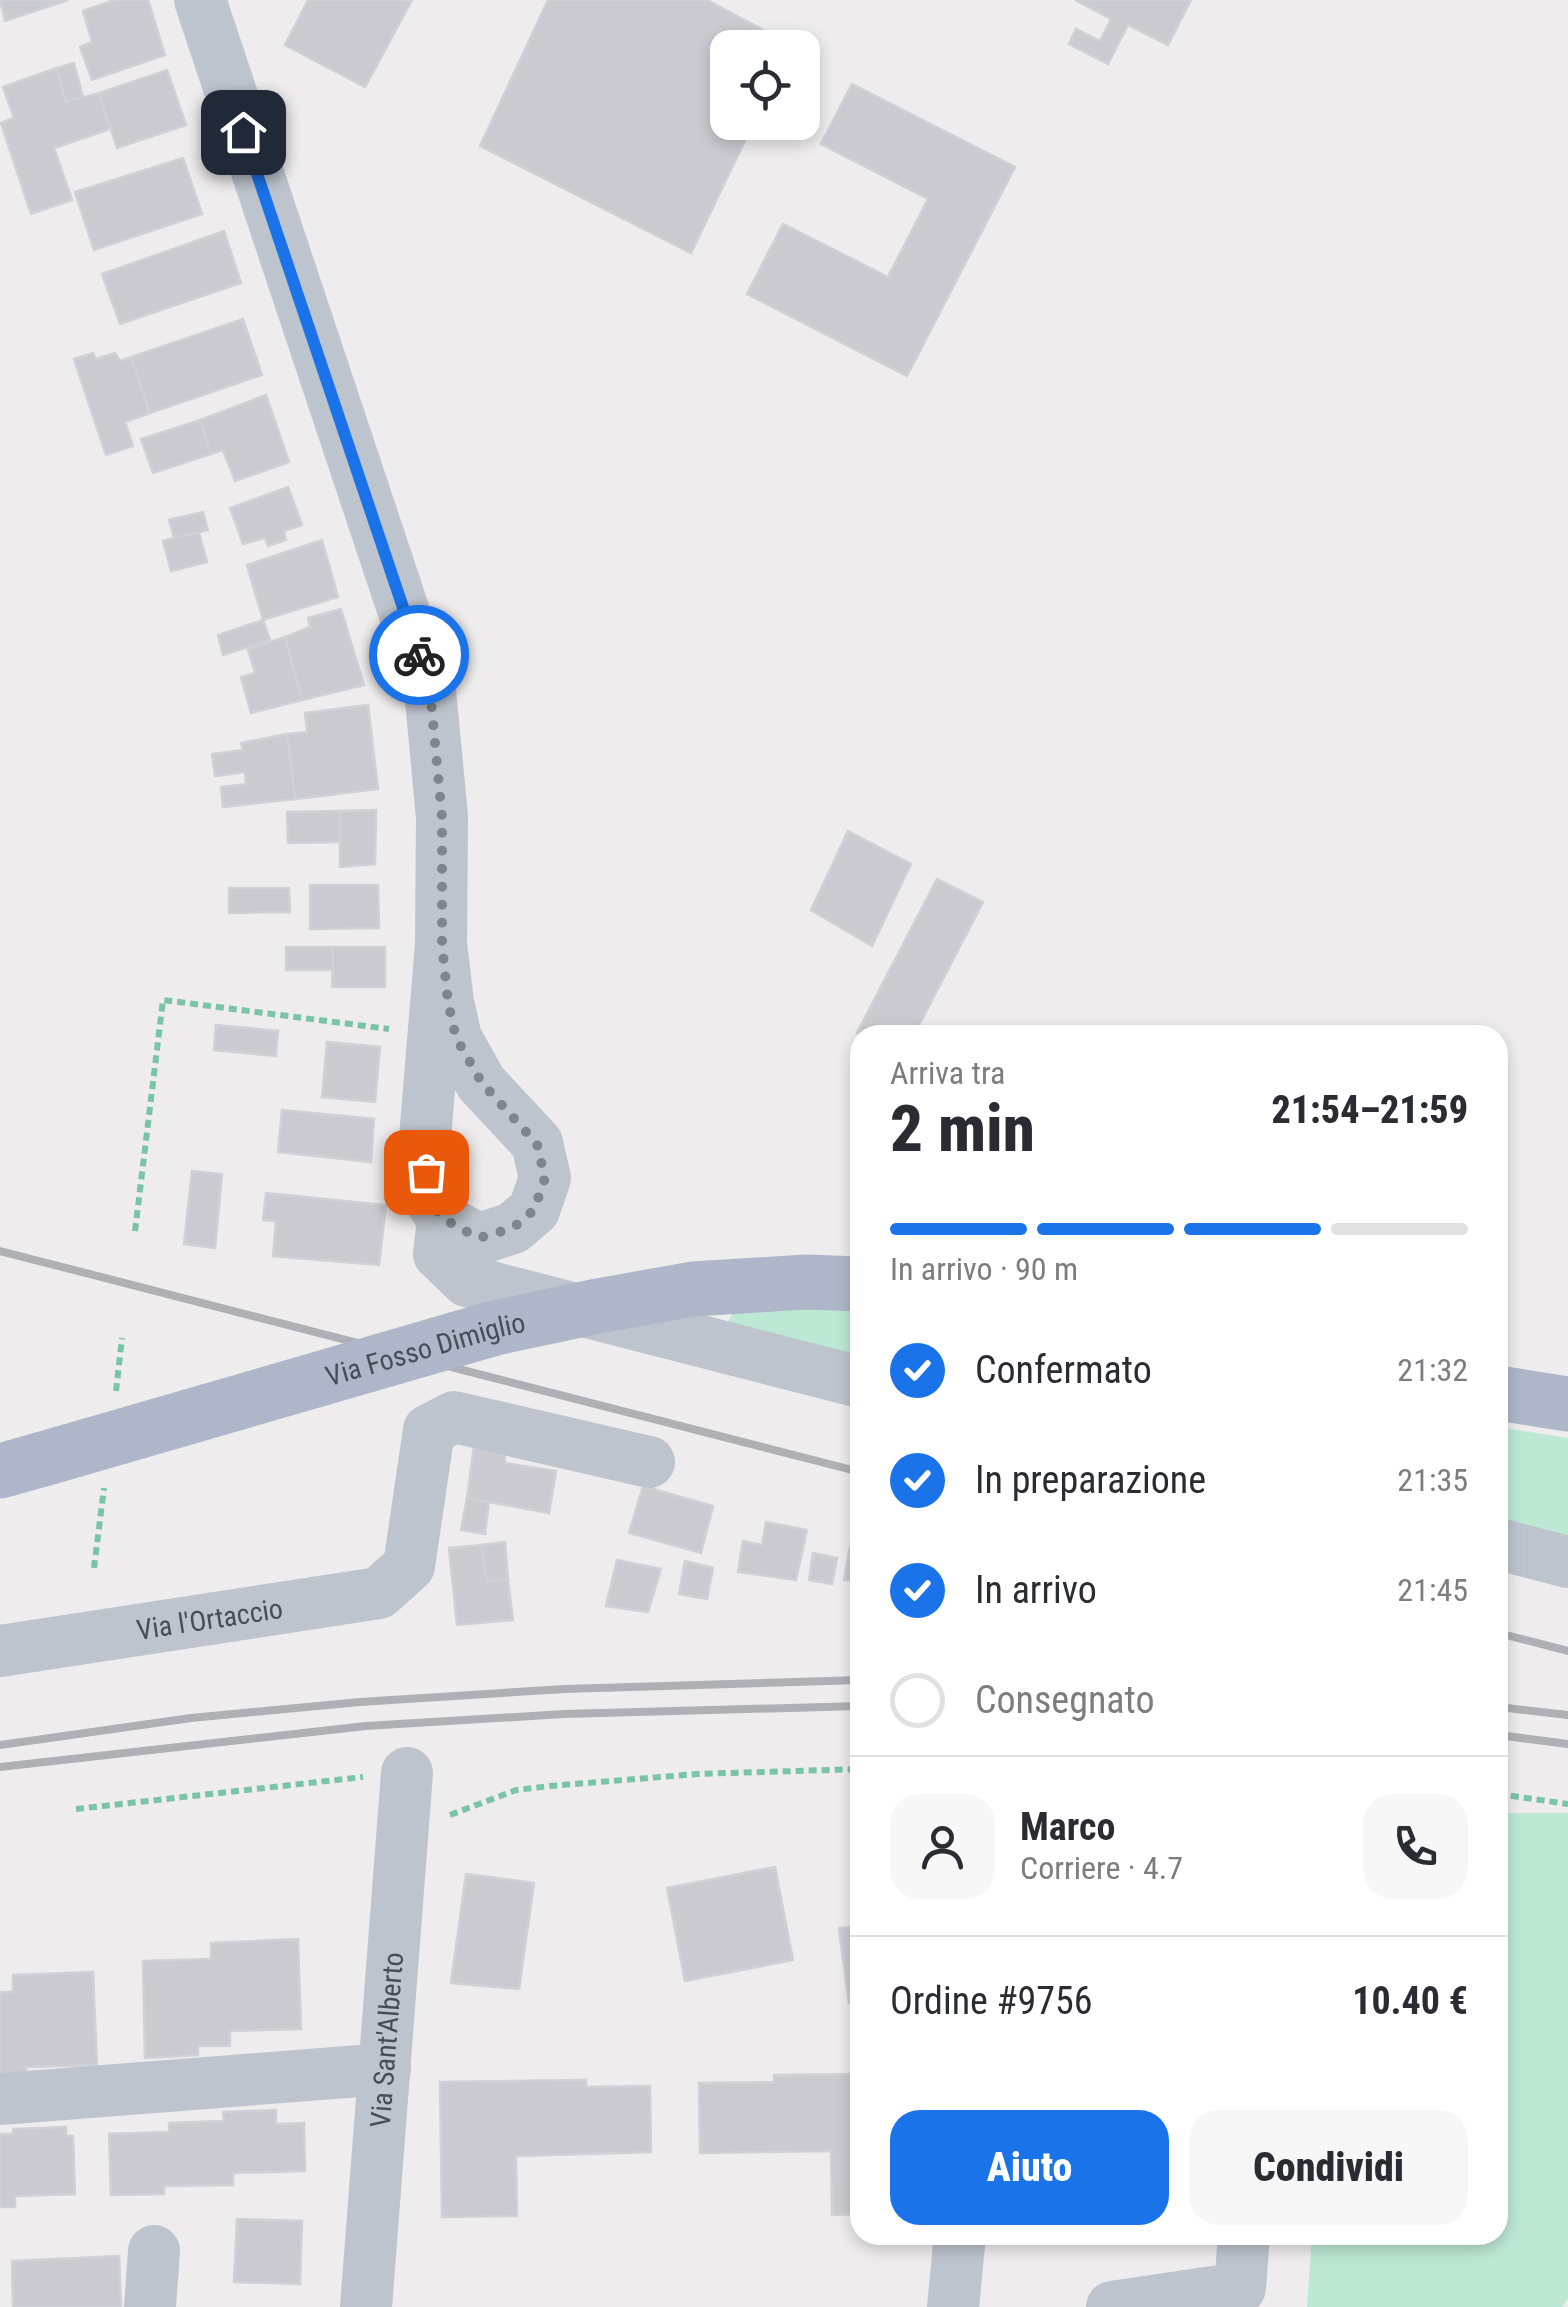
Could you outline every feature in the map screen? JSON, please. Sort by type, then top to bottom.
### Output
[{"type":"main road","name":"Via Fosso Dimiglio","points":[[22,1465],[494,1328],[693,1289],[806,1282],[850,1284]]},
{"type":"main road","points":[[1508,1394],[1568,1404]]},
{"type":"street","points":[[200,0],[430,690],[442,817],[442,944],[424,1150],[427,1194],[443,1220],[479,1238],[513,1228],[534,1210],[545,1178],[537,1144],[482,1083],[456,1038],[442,944]]},
{"type":"street","points":[[431,1091],[450,1080],[466,1078],[482,1083]]},
{"type":"street","points":[[443,1220],[439,1254],[467,1281],[850,1379]]},
{"type":"street","name":"Via l'Ortaccio","points":[[0,1652],[379,1592],[408,1566],[429,1430],[454,1417],[648,1462]]},
{"type":"street","points":[[1508,1547],[1568,1562]]},
{"type":"street","name":"Via Sant'Alberto","points":[[366,2307],[402,1836],[390,1775]]},
{"type":"street","points":[[0,2098],[385,2069]]},
{"type":"street","points":[[953,2307],[959,2245]]},
{"type":"street","points":[[1112,2307],[1240,2288],[1243,2245]]},
{"type":"street","points":[[150,2307],[154,2251]]},
{"type":"path","points":[[135,1231],[164,1000],[435,1034]]},
{"type":"path","points":[[402,1836],[516,1790],[697,1774],[850,1769]]},
{"type":"path","points":[[76,1809],[390,1775]]},
{"type":"path","points":[[1508,1795],[1568,1804]]},
{"type":"green space","points":[[850,1307],[850,1364],[721,1332],[734,1312]]},
{"type":"green space","points":[[1508,1429],[1568,1438],[1568,1539],[1508,1524]]},
{"type":"green space","points":[[1508,1813],[1568,1813],[1568,2299],[1562,2307],[1307,2307],[1311,2245],[1508,2245]]},
{"type":"building","points":[[0,0],[68,0],[5,21]]},
{"type":"building","points":[[114,0],[148,0],[165,55],[92,80],[80,47],[92,42],[83,11]]},
{"type":"building","points":[[308,0],[412,0],[365,87],[285,45]]},
{"type":"building","points":[[548,0],[707,0],[763,30],[710,30],[710,140],[745,140],[691,253],[480,146]]},
{"type":"building","points":[[1075,0],[1191,0],[1168,45],[1128,25],[1108,64],[1069,44],[1076,29],[1100,41],[1111,19]]},
{"type":"building","points":[[74,63],[83,97],[66,102],[56,68]]},
{"type":"building","points":[[56,68],[66,102],[99,93],[110,129],[54,148],[72,200],[31,214],[1,123],[14,118],[3,87]]},
{"type":"building","points":[[167,70],[186,125],[117,148],[99,93]]},
{"type":"building","points":[[852,84],[1015,167],[907,376],[747,294],[783,224],[888,277],[928,199],[821,144]]},
{"type":"building","points":[[183,158],[202,214],[94,250],[75,192]]},
{"type":"building","points":[[224,231],[241,283],[120,324],[102,274]]},
{"type":"building","points":[[243,319],[262,375],[150,413],[131,357]]},
{"type":"building","points":[[93,353],[96,359],[115,353],[120,361],[131,357],[150,413],[125,422],[133,446],[106,455],[74,359]]},
{"type":"building","points":[[266,395],[289,462],[235,481],[223,450],[211,454],[200,420]]},
{"type":"building","points":[[200,420],[211,454],[153,473],[141,439]]},
{"type":"building","points":[[288,487],[302,525],[284,531],[286,540],[268,546],[265,538],[243,544],[230,508]]},
{"type":"building","points":[[203,512],[208,530],[174,538],[169,520]]},
{"type":"building","points":[[199,532],[207,562],[171,571],[163,541]]},
{"type":"building","points":[[322,540],[338,597],[263,620],[247,565]]},
{"type":"building","points":[[341,609],[364,685],[302,700],[285,637],[310,627],[308,618]]},
{"type":"building","points":[[263,620],[270,640],[223,655],[218,635]]},
{"type":"building","points":[[285,637],[302,700],[251,713],[241,677],[255,673],[248,649]]},
{"type":"building","points":[[368,705],[378,789],[295,799],[287,734],[307,732],[305,713]]},
{"type":"building","points":[[287,734],[295,799],[223,807],[221,787],[246,784],[245,772],[215,776],[212,754],[243,750],[241,743]]},
{"type":"building","points":[[376,810],[375,864],[340,867],[340,811]]},
{"type":"building","points":[[340,811],[340,842],[288,843],[287,812]]},
{"type":"building","points":[[848,831],[911,864],[872,946],[811,910]]},
{"type":"building","points":[[937,879],[983,902],[919,1025],[861,1025]]},
{"type":"building","points":[[310,885],[378,885],[379,928],[310,929]]},
{"type":"building","points":[[229,888],[289,888],[290,912],[229,913]]},
{"type":"building","points":[[286,947],[333,947],[333,970],[286,970]]},
{"type":"building","points":[[333,947],[385,947],[385,987],[332,987]]},
{"type":"building","points":[[216,1025],[278,1031],[276,1056],[214,1050]]},
{"type":"building","points":[[327,1042],[380,1047],[375,1102],[322,1097]]},
{"type":"building","points":[[282,1110],[374,1119],[371,1162],[278,1152]]},
{"type":"building","points":[[192,1171],[222,1174],[215,1248],[184,1244]]},
{"type":"building","points":[[266,1193],[386,1205],[379,1265],[273,1256],[276,1221],[263,1220]]},
{"type":"building","points":[[474,1446],[505,1451],[505,1463],[556,1471],[549,1513],[467,1498]]},
{"type":"building","points":[[643,1486],[713,1506],[701,1553],[629,1533]]},
{"type":"building","points":[[467,1498],[489,1502],[485,1534],[461,1530]]},
{"type":"building","points":[[766,1522],[807,1530],[796,1580],[738,1572],[743,1541],[762,1545]]},
{"type":"building","points":[[505,1542],[508,1579],[487,1581],[481,1545]]},
{"type":"building","points":[[481,1545],[487,1581],[508,1579],[513,1620],[457,1625],[449,1548]]},
{"type":"building","points":[[850,1547],[850,1581],[844,1580]]},
{"type":"building","points":[[813,1553],[837,1558],[832,1584],[809,1580]]},
{"type":"building","points":[[617,1560],[661,1569],[648,1612],[606,1606]]},
{"type":"building","points":[[685,1561],[713,1568],[707,1599],[679,1594]]},
{"type":"building","points":[[775,1867],[793,1960],[685,1981],[667,1888]]},
{"type":"building","points":[[466,1874],[534,1883],[519,1989],[451,1983]]},
{"type":"building","points":[[850,1927],[849,2003],[839,1928]]},
{"type":"building","points":[[298,1939],[301,2029],[230,2031],[230,2046],[198,2046],[198,2055],[145,2058],[143,1961],[211,1959],[211,1943]]},
{"type":"building","points":[[93,1972],[97,2065],[26,2067],[27,2081],[0,2082],[0,1992],[13,1992],[13,1975]]},
{"type":"building","points":[[850,2074],[850,2214],[832,2215],[831,2151],[700,2153],[699,2083],[774,2082],[774,2075]]},
{"type":"building","points":[[586,2080],[586,2087],[650,2086],[651,2152],[516,2156],[517,2216],[442,2217],[440,2082]]},
{"type":"building","points":[[276,2110],[276,2124],[304,2123],[305,2171],[233,2173],[233,2185],[164,2186],[164,2194],[111,2195],[109,2134],[169,2132],[169,2123],[224,2121],[223,2112]]},
{"type":"building","points":[[66,2127],[66,2136],[73,2136],[75,2194],[15,2196],[15,2207],[0,2207],[0,2134],[13,2134],[13,2129]]},
{"type":"building","points":[[237,2219],[302,2221],[300,2284],[234,2282]]},
{"type":"building","points":[[119,2256],[121,2307],[13,2307],[12,2261]]},
{"type":"railway","points":[[0,1251],[850,1469]]},
{"type":"railway","points":[[1508,1636],[1568,1651]]},
{"type":"railway","points":[[0,1745],[191,1718],[360,1702],[565,1689],[850,1680]]},
{"type":"railway","points":[[0,1767],[366,1726],[564,1714],[850,1706]]},
{"type":"railway","points":[[1508,1708],[1568,1715]]},
{"type":"railway","points":[[1508,1736],[1568,1744]]},
{"type":"way so far","points":[[419,655],[430,690],[442,817],[442,944],[456,1038],[482,1083],[537,1144],[545,1178],[534,1210],[513,1228],[479,1238],[443,1220],[427,1194],[426,1172]]},
{"type":"route","points":[[243,132],[419,655]]}]
